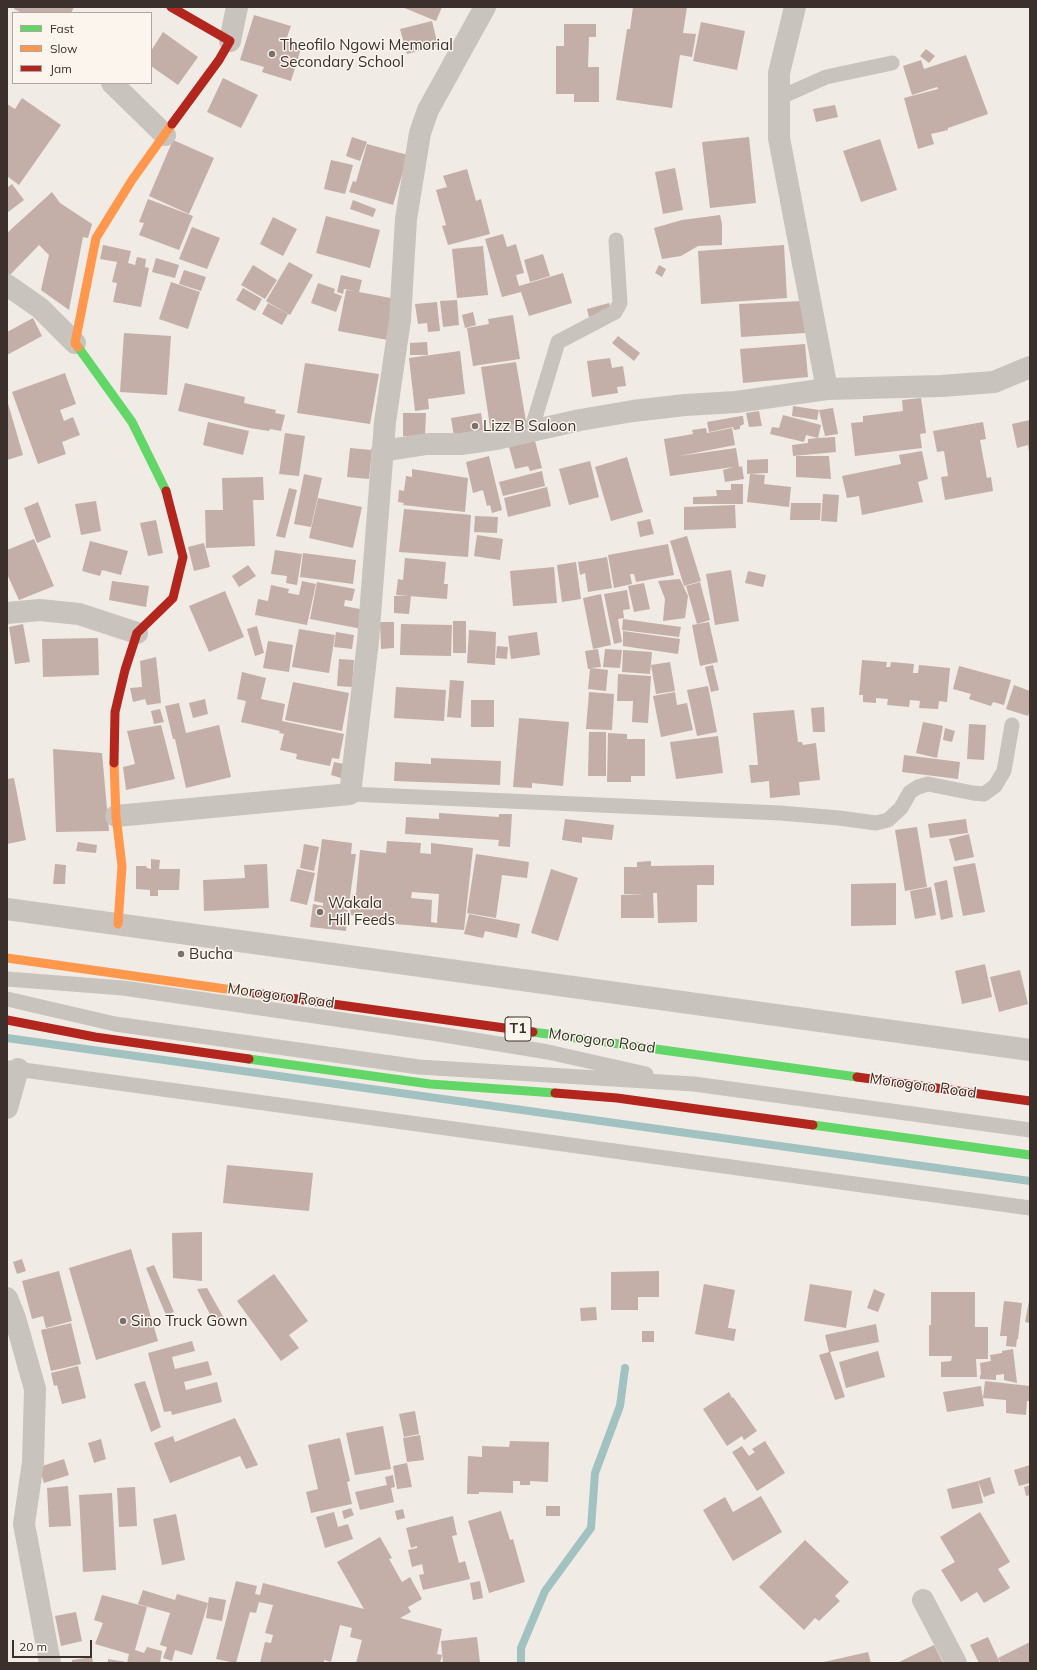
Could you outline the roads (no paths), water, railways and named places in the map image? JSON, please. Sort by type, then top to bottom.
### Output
[{"type":"main road","points":[[118,924],[122,866],[116,816],[114,768],[115,712],[125,670],[137,633],[173,598],[183,557],[167,494],[132,422],[75,343],[96,238],[132,180],[219,60],[230,42],[171,7]]},
{"type":"main road","name":"Morogoro Road","points":[[7,958],[1030,1101]]},
{"type":"main road","points":[[7,1020],[95,1037],[430,1084],[616,1098],[1030,1155]]},
{"type":"street","points":[[230,42],[237,7]]},
{"type":"street","points":[[116,816],[350,794],[368,641],[384,422],[400,320],[406,219],[420,133],[428,110],[485,7]]},
{"type":"street","points":[[795,7],[779,73],[779,138],[827,389]]},
{"type":"street","points":[[113,84],[165,135]]},
{"type":"street","points":[[7,284],[40,308],[75,343]]},
{"type":"street","points":[[382,451],[427,444],[461,444],[496,439],[580,420],[633,411],[736,402],[827,389],[941,386],[994,382],[1030,367]]},
{"type":"street","points":[[7,613],[40,610],[79,614],[137,633]]},
{"type":"street","points":[[7,909],[1030,1050]]},
{"type":"street","points":[[7,1108],[12,1068]]},
{"type":"street","points":[[7,1298],[15,1318],[35,1389],[33,1462],[24,1524],[50,1663]]},
{"type":"street","points":[[923,1600],[956,1663]]},
{"type":"lane","points":[[779,98],[826,77],[892,63]]},
{"type":"lane","points":[[531,431],[558,342],[615,312],[620,303],[616,240]]},
{"type":"lane","points":[[350,794],[780,813],[876,823],[888,820],[901,808],[910,792],[918,787],[928,784],[973,794],[984,794],[995,786],[1004,771],[1012,724]]},
{"type":"lane","name":"Morogoro Road","points":[[7,979],[122,988],[432,1033],[548,1052],[694,1084]]},
{"type":"lane","name":"Morogoro Road","points":[[7,999],[115,1024],[419,1067],[694,1084],[1030,1130]]},
{"type":"lane","points":[[12,1068],[1030,1208]]},
{"type":"waterway","points":[[7,1038],[1030,1181]]},
{"type":"waterway","points":[[521,1663],[521,1648],[545,1591],[591,1528],[595,1473],[620,1406],[625,1368]]},
{"type":"place","name":"Theofilo Ngowi Memorial Secondary School","points":[[272,54]]},
{"type":"place","name":"Lizz B Saloon","points":[[475,426]]},
{"type":"place","name":"Wakala Hill Feeds","points":[[320,912]]},
{"type":"place","name":"Bucha","points":[[181,954]]},
{"type":"place","name":"Sino Truck Gown","points":[[123,1321]]}]
